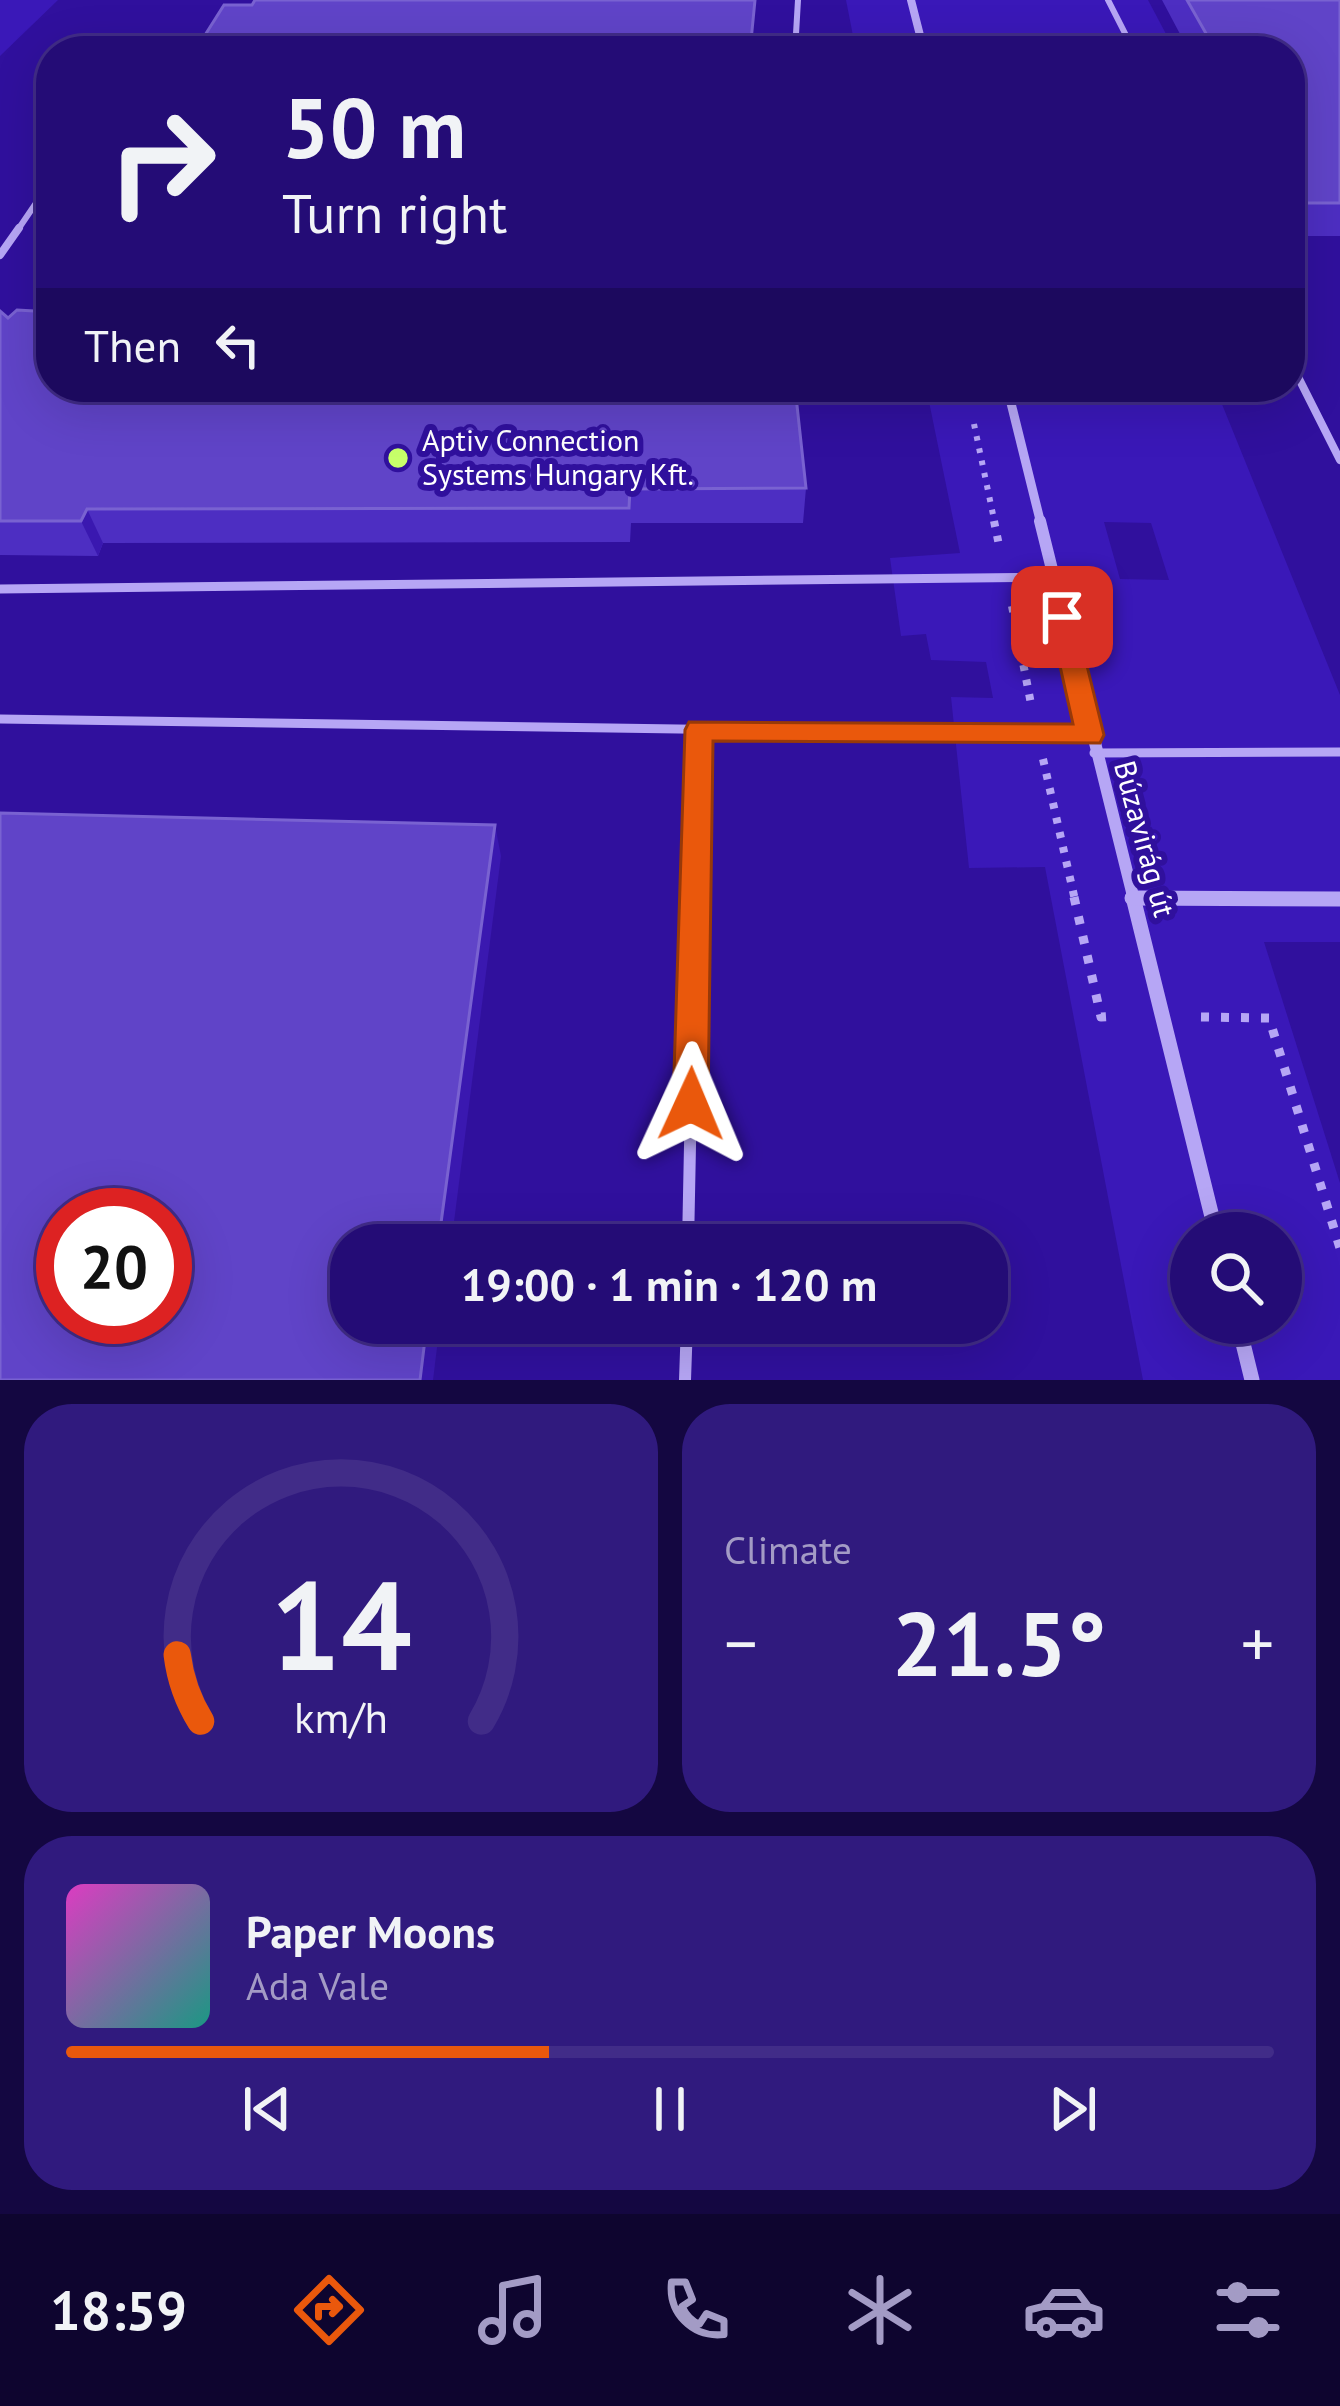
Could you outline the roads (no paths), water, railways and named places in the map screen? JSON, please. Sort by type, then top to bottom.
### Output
[{"type":"street","points":[[911,0],[919,36]]},
{"type":"street","name":"Búzavirág út","points":[[1011,402],[1094,754],[1211,1212]]},
{"type":"street","points":[[1132,898],[1340,899]]},
{"type":"street","points":[[1243,1344],[1252,1380]]},
{"type":"lane","points":[[796,36],[798,0]]},
{"type":"lane","points":[[1108,0],[1126,36]]},
{"type":"lane","points":[[0,255],[36,203]]},
{"type":"lane","points":[[32,330],[36,324]]},
{"type":"lane","points":[[1305,391],[1340,460]]},
{"type":"lane","points":[[0,589],[1053,578]]},
{"type":"lane","points":[[0,719],[1090,735]]},
{"type":"lane","points":[[688,1224],[699,730]]},
{"type":"lane","points":[[1094,754],[1340,752]]},
{"type":"lane","points":[[686,1380],[687,1344]]},
{"type":"place","name":"Aptiv Connection Systems Hungary Kft.","points":[[398,458]]}]
